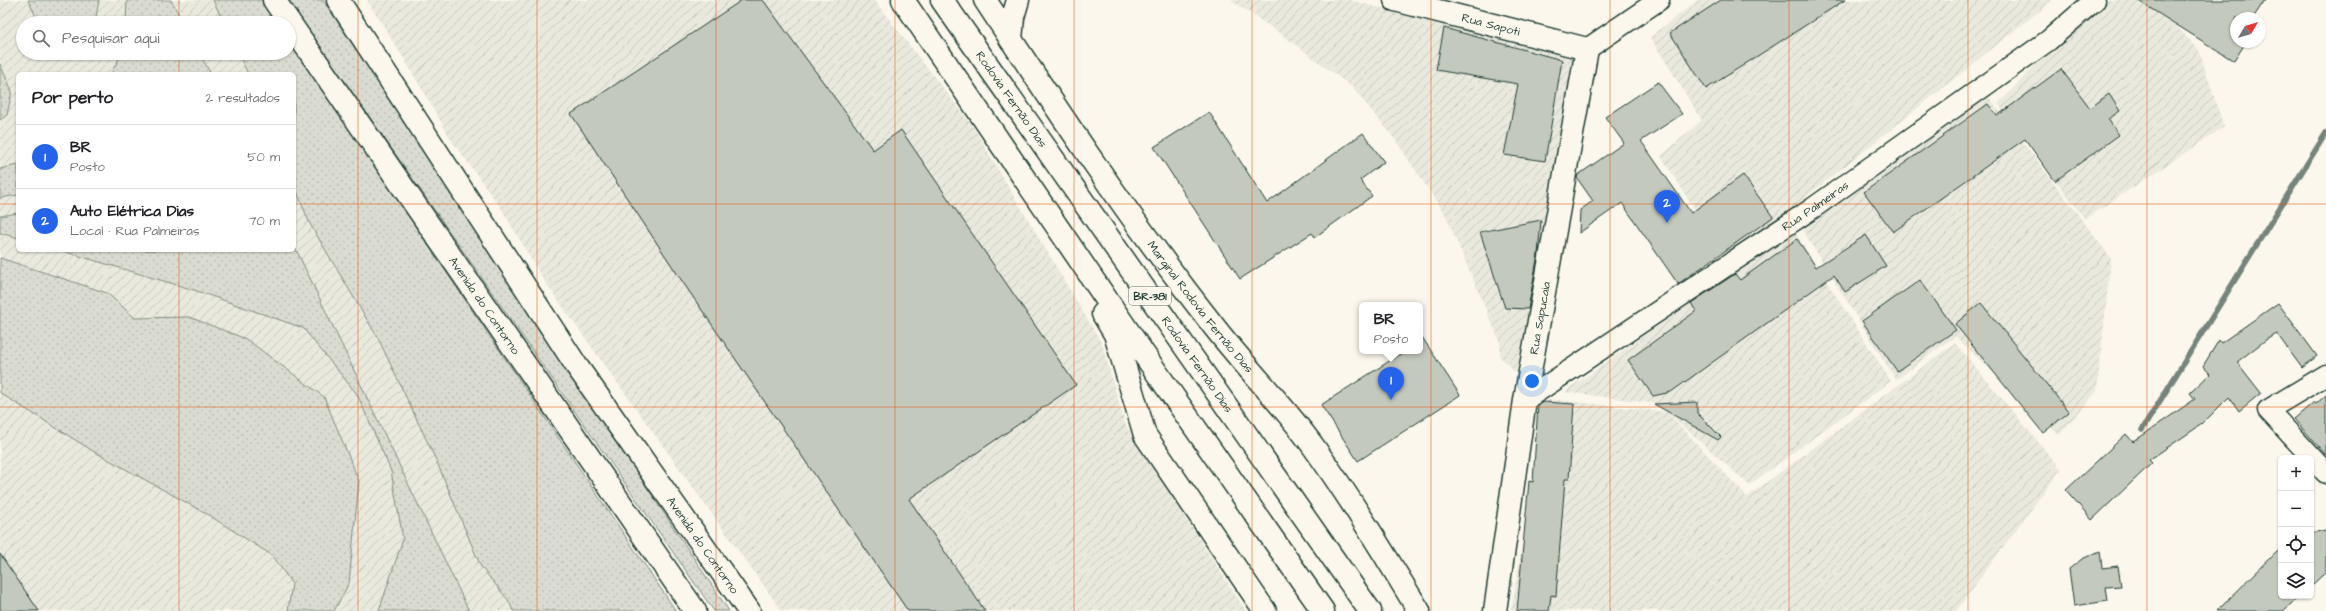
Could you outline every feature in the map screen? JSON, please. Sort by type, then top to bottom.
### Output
[{"type":"main road","name":"Avenida do Contorno","points":[[274,0],[285,16]]},
{"type":"main road","name":"Avenida do Contorno","points":[[338,0],[576,365],[749,611]]},
{"type":"main road","points":[[893,0],[934,46]]},
{"type":"main road","name":"BR-381","points":[[903,0],[1048,215],[1323,611]]},
{"type":"main road","name":"Rodovia Fernão Dias","points":[[942,0],[1370,611]]},
{"type":"main road","name":"Marginal Rodovia Fernão Dias","points":[[985,0],[1130,213],[1212,325],[1266,386],[1313,446],[1375,538],[1419,611]]},
{"type":"main road","points":[[1011,40],[1013,17],[1018,0]]},
{"type":"main road","name":"Rua Sapoti","points":[[1395,0],[1587,49]]},
{"type":"main road","name":"Avenida do Contorno","points":[[296,32],[695,611]]},
{"type":"main road","name":"Rua Sapucaia","points":[[1495,611],[1525,400],[1587,49]]},
{"type":"main road","name":"BR-381","points":[[1048,215],[1115,334],[1145,435],[1265,611]]},
{"type":"street","points":[[1587,49],[1659,0]]},
{"type":"street","name":"Rua Palmeiras","points":[[1525,400],[1813,208],[2049,40],[2095,0]]},
{"type":"street","points":[[2326,376],[2268,410],[2326,473]]},
{"type":"shaded area","points":[[0,0],[254,0],[265,16],[16,16],[16,60],[294,60],[666,611],[0,611]]},
{"type":"shaded area","points":[[28,0],[99,0],[96,16],[36,16]]},
{"type":"shaded area","points":[[127,0],[171,0],[179,16],[126,16]]},
{"type":"shaded area","points":[[213,0],[262,0],[272,16],[221,16]]},
{"type":"shaded area","points":[[288,0],[323,0],[729,611],[714,611]]},
{"type":"shaded area","points":[[367,0],[874,0],[972,125],[1102,344],[1125,424],[1246,611],[782,611],[544,281],[501,208],[452,141],[406,62]]},
{"type":"shaded area","points":[[1230,0],[1349,0],[1574,56],[1517,374],[1500,357],[1500,342],[1445,214],[1394,138],[1352,87],[1277,31]]},
{"type":"shaded area","points":[[1698,0],[2053,0],[1727,260],[1661,156],[1702,120],[1650,37]]},
{"type":"shaded area","points":[[2098,0],[2152,0],[2199,50],[2224,127],[2085,219],[1998,104]]},
{"type":"shaded area","points":[[296,50],[676,611],[513,611],[509,601],[481,567],[436,460],[378,338],[310,224],[296,190],[296,72],[247,72],[241,60],[296,60]]},
{"type":"shaded area","points":[[118,60],[203,60],[210,72],[112,72]]},
{"type":"shaded area","points":[[0,64],[12,91],[7,115],[0,120]]},
{"type":"shaded area","points":[[1988,96],[2111,258],[2097,391],[2059,435],[1955,336],[1896,380],[1800,226]]},
{"type":"shaded area","points":[[16,165],[16,195],[0,198],[0,169]]},
{"type":"shaded area","points":[[16,213],[16,237],[0,233],[0,216]]},
{"type":"shaded area","points":[[1794,231],[1891,381],[1749,485],[1666,411],[1653,403],[1564,392]]},
{"type":"shaded area","points":[[296,249],[469,611],[379,611],[403,539],[391,471],[357,394],[303,328],[194,290],[66,252],[296,252]]},
{"type":"shaded area","points":[[0,258],[107,293],[135,318],[189,317],[246,339],[324,397],[359,481],[349,583],[334,611],[288,611],[292,584],[273,556],[207,514],[93,451],[0,393]]},
{"type":"shaded area","points":[[1955,343],[2061,469],[1956,611],[1511,611],[1548,399],[1667,412],[1747,497]]},
{"type":"building","points":[[742,0],[763,0],[873,150],[901,130],[1076,385],[909,499],[985,611],[908,611],[682,281],[571,114]]},
{"type":"building","points":[[1721,0],[1845,0],[1706,89],[1670,33]]},
{"type":"building","points":[[2137,0],[2265,0],[2257,12],[2230,12],[2230,48],[2242,48],[2234,61]]},
{"type":"building","points":[[1444,28],[1562,60],[1545,161],[1504,155],[1518,84],[1436,70]]},
{"type":"building","points":[[2061,69],[2090,108],[2109,94],[2120,111],[2108,119],[2119,135],[2055,181],[2025,139],[1893,232],[1864,192],[1988,104],[1997,116]]},
{"type":"building","points":[[1658,82],[1682,114],[1641,141],[1691,213],[1743,175],[1773,217],[1678,284],[1622,203],[1579,233],[1580,210],[1593,201],[1577,178],[1578,175],[1624,143],[1605,117]]},
{"type":"building","points":[[1209,112],[1267,203],[1363,133],[1384,162],[1360,180],[1372,196],[1315,237],[1312,233],[1240,279],[1154,147]]},
{"type":"building","points":[[1541,220],[1538,254],[1528,309],[1505,308],[1480,232]]},
{"type":"building","points":[[1866,235],[1886,266],[1845,292],[1834,275],[1671,392],[1653,396],[1628,360],[1696,311],[1691,303],[1735,274],[1740,280],[1797,239],[1816,267]]},
{"type":"building","points":[[1920,280],[1956,330],[1897,371],[1862,321]]},
{"type":"building","points":[[1981,303],[2069,412],[2043,433],[1955,324]]},
{"type":"building","points":[[2278,303],[2317,356],[2302,368],[2277,334],[2267,339],[2237,362],[2261,393],[2239,411],[2229,397],[2202,424],[2149,460],[2152,463],[2092,520],[2066,490],[2126,434],[2133,442],[2195,399],[2190,393],[2210,374],[2203,366],[2219,340],[2221,343]]},
{"type":"building","points":[[1423,339],[1460,395],[1358,461],[1321,405],[1400,354],[1423,354]]},
{"type":"building","points":[[2326,395],[2326,455],[2294,419],[2314,402],[2316,404]]},
{"type":"building","points":[[1543,402],[1574,404],[1569,479],[1565,479],[1556,596],[1551,595],[1549,611],[1517,611],[1529,481],[1533,482],[1538,405]]},
{"type":"building","points":[[1697,402],[1697,413],[1721,437],[1718,440],[1654,404]]},
{"type":"building","points":[[2326,530],[2326,572],[2314,583],[2314,563],[2314,532]]},
{"type":"building","points":[[2100,551],[2102,568],[2118,566],[2121,586],[2106,587],[2108,601],[2074,606],[2069,569],[2082,559]]},
{"type":"building","points":[[2278,551],[2278,599],[2297,599],[2283,611],[2217,611]]},
{"type":"building","points":[[0,554],[39,611],[0,611]]},
{"type":"waterway","points":[[2142,430],[2326,133]]},
{"type":"place","name":"Auto Elétrica Dias","points":[[1667,223]]},
{"type":"place","name":"BR","points":[[1391,400]]}]
